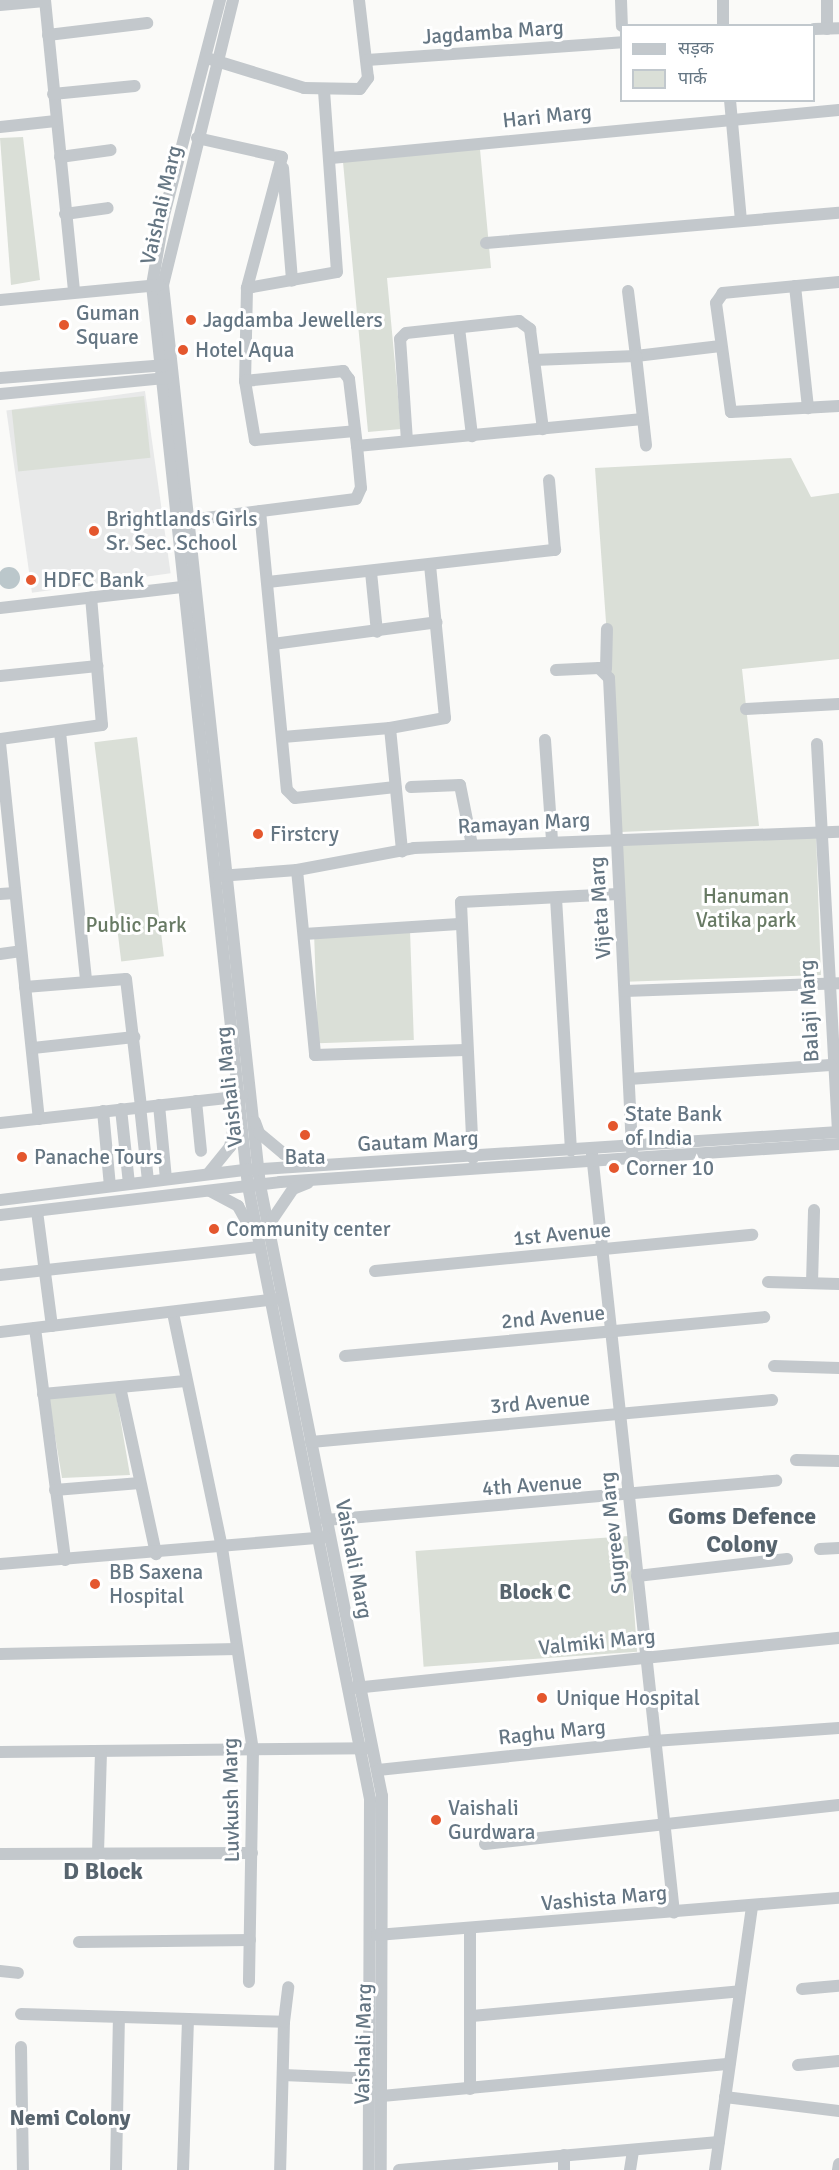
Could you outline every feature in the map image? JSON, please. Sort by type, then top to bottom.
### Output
[{"type":"street","name":"Vaishali Marg","points":[[158,285],[197,138],[220,0]]},
{"type":"street","name":"Vaishali Marg","points":[[233,0],[211,59],[159,235],[158,285],[165,371],[261,1243],[368,1748],[378,1935]]},
{"type":"street","points":[[211,59],[324,92],[365,86],[367,60],[359,0]]},
{"type":"street","points":[[621,0],[622,24]]},
{"type":"street","points":[[723,0],[723,24]]},
{"type":"street","points":[[815,29],[833,28],[827,0]]},
{"type":"street","points":[[0,5],[45,1],[74,292]]},
{"type":"street","points":[[48,35],[147,23]]},
{"type":"street","name":"Jagdamba Marg","points":[[367,60],[620,42]]},
{"type":"street","points":[[53,94],[135,86]]},
{"type":"street","points":[[247,288],[328,277],[340,261],[324,92]]},
{"type":"street","points":[[730,102],[741,220]]},
{"type":"street","name":"Hari Marg","points":[[331,158],[731,117],[839,110]]},
{"type":"street","points":[[0,127],[56,121]]},
{"type":"street","points":[[197,138],[282,157]]},
{"type":"street","points":[[60,157],[111,150]]},
{"type":"street","points":[[282,157],[292,281]]},
{"type":"street","points":[[282,157],[247,288],[245,381],[255,440],[355,430]]},
{"type":"street","points":[[65,214],[108,208]]},
{"type":"street","points":[[486,243],[839,213]]},
{"type":"street","points":[[839,282],[717,297],[720,346],[731,412],[839,406]]},
{"type":"street","points":[[0,300],[158,285]]},
{"type":"street","points":[[795,286],[808,408]]},
{"type":"street","points":[[628,291],[646,445]]},
{"type":"street","points":[[407,441],[400,339],[406,333],[459,328],[526,323],[534,360],[543,429]]},
{"type":"street","points":[[459,328],[472,436]]},
{"type":"street","points":[[534,360],[636,356],[720,346]]},
{"type":"street","points":[[0,378],[165,371]]},
{"type":"street","points":[[0,394],[165,371]]},
{"type":"street","points":[[183,521],[356,499],[361,488],[349,379],[343,371],[245,381]]},
{"type":"street","points":[[357,447],[643,419]]},
{"type":"street","points":[[268,582],[430,566],[555,550],[549,480]]},
{"type":"street","points":[[260,511],[287,790],[295,798],[395,787]]},
{"type":"street","points":[[283,737],[390,728],[445,718],[430,566]]},
{"type":"street","points":[[371,572],[377,632]]},
{"type":"street","points":[[0,608],[189,586]]},
{"type":"street","points":[[39,1119],[15,893],[4,833],[0,741],[102,725],[91,597]]},
{"type":"street","points":[[273,644],[377,632],[436,622]]},
{"type":"street","name":"Vijeta Marg","points":[[607,629],[606,669],[632,1153]]},
{"type":"street","points":[[0,676],[98,666]]},
{"type":"street","points":[[556,670],[606,669]]},
{"type":"street","points":[[746,709],[839,704]]},
{"type":"street","points":[[390,728],[402,850]]},
{"type":"street","points":[[60,732],[86,981]]},
{"type":"street","points":[[545,740],[552,839]]},
{"type":"street","name":"Balaji Marg","points":[[817,744],[820,833],[832,983],[831,1065],[838,1136]]},
{"type":"street","points":[[411,787],[460,785],[471,845]]},
{"type":"street","name":"Ramayan Marg","points":[[220,876],[297,870],[402,850],[552,839],[839,832]]},
{"type":"street","points":[[297,870],[315,1055],[465,1050]]},
{"type":"street","points":[[0,894],[15,893]]},
{"type":"street","points":[[472,1158],[458,908],[465,899],[556,898],[618,894]]},
{"type":"street","points":[[556,898],[572,1151]]},
{"type":"street","points":[[304,934],[459,924]]},
{"type":"street","points":[[0,954],[21,951]]},
{"type":"street","points":[[26,987],[126,979],[148,1181]]},
{"type":"street","points":[[625,991],[832,983]]},
{"type":"street","points":[[33,1048],[134,1038]]},
{"type":"street","points":[[629,1079],[831,1065]]},
{"type":"street","points":[[196,1101],[201,1151]]},
{"type":"street","points":[[0,1123],[196,1101],[244,1101]]},
{"type":"street","points":[[244,1101],[259,1133],[284,1154],[317,1165]]},
{"type":"street","points":[[208,1174],[230,1147],[244,1101]]},
{"type":"street","points":[[159,1105],[166,1179]]},
{"type":"street","points":[[121,1109],[129,1184]]},
{"type":"street","points":[[103,1111],[106,1203]]},
{"type":"street","name":"Gautam Marg","points":[[209,1190],[592,1155],[838,1136]]},
{"type":"street","name":"Gautam Marg","points":[[0,1200],[208,1174],[317,1165],[572,1151],[592,1155]]},
{"type":"street","name":"Sugreev Marg","points":[[592,1155],[613,1330],[662,1823],[674,1912]]},
{"type":"street","points":[[261,1243],[272,1220],[293,1189],[317,1179]]},
{"type":"street","points":[[0,1215],[209,1190],[238,1206],[261,1243]]},
{"type":"street","points":[[812,1283],[814,1210]]},
{"type":"street","points":[[37,1211],[52,1326]]},
{"type":"street","name":"1st Avenue","points":[[375,1271],[752,1235]]},
{"type":"street","points":[[0,1275],[261,1243]]},
{"type":"street","points":[[768,1282],[839,1284]]},
{"type":"street","name":"Vaishali Marg","points":[[274,1299],[311,1442],[326,1521],[324,1537]]},
{"type":"street","points":[[0,1332],[274,1299]]},
{"type":"street","name":"Luvkush Marg","points":[[172,1313],[222,1548],[253,1750],[249,1982]]},
{"type":"street","name":"2nd Avenue","points":[[345,1356],[764,1317]]},
{"type":"street","points":[[35,1328],[65,1560]]},
{"type":"street","points":[[774,1366],[839,1368]]},
{"type":"street","points":[[43,1394],[186,1381]]},
{"type":"street","points":[[120,1387],[156,1554]]},
{"type":"street","name":"3rd Avenue","points":[[311,1442],[772,1400]]},
{"type":"street","points":[[796,1460],[839,1461]]},
{"type":"street","name":"4th Avenue","points":[[326,1521],[629,1497],[776,1481]]},
{"type":"street","points":[[55,1490],[140,1483]]},
{"type":"street","points":[[0,1564],[156,1554],[324,1537]]},
{"type":"street","points":[[820,1548],[839,1548]]},
{"type":"street","points":[[637,1576],[788,1559]]},
{"type":"street","name":"Valmiki Marg","points":[[354,1688],[645,1656],[839,1638]]},
{"type":"street","points":[[0,1654],[237,1649]]},
{"type":"street","name":"Raghu Marg","points":[[378,1770],[654,1741],[839,1728]]},
{"type":"street","name":"Vaishali Marg","points":[[368,1748],[378,1770],[376,2079],[369,2170]]},
{"type":"street","points":[[0,1752],[368,1748]]},
{"type":"street","points":[[98,1853],[101,1751]]},
{"type":"street","points":[[485,1844],[839,1804]]},
{"type":"street","points":[[0,1854],[252,1853]]},
{"type":"street","name":"Vashista Marg","points":[[378,1935],[839,1898]]},
{"type":"street","points":[[715,2170],[752,1906]]},
{"type":"street","points":[[470,1929],[472,2016],[470,2089]]},
{"type":"street","points":[[79,1942],[250,1940]]},
{"type":"street","points":[[0,1971],[18,1973]]},
{"type":"street","points":[[802,1989],[839,1986]]},
{"type":"street","points":[[280,2170],[284,2022],[288,1987]]},
{"type":"street","points":[[472,2016],[740,1990]]},
{"type":"street","points":[[21,2014],[284,2022]]},
{"type":"street","points":[[116,2170],[119,2016]]},
{"type":"street","points":[[183,2170],[188,2019]]},
{"type":"street","points":[[21,2047],[23,2170]]},
{"type":"street","points":[[798,2065],[839,2061]]},
{"type":"street","points":[[382,2096],[730,2064]]},
{"type":"street","points":[[283,2075],[376,2079]]},
{"type":"street","name":"Vaishali Marg","points":[[376,2079],[382,2096],[381,2170]]},
{"type":"street","points":[[725,2097],[839,2111]]},
{"type":"street","points":[[399,2170],[466,2166],[719,2142]]},
{"type":"street","points":[[630,2170],[633,2150]]},
{"type":"street","points":[[564,2155],[564,2170]]},
{"type":"street","points":[[838,2170],[839,2164]]},
{"type":"shaded area","name":"Brightlands Girls Sr. Sec. School","points":[[145,391],[171,573],[32,593],[6,410]]},
{"type":"shaded area","points":[[5,568],[13,568],[19,574],[19,582],[13,588],[5,588],[-1,582],[-1,574]]},
{"type":"green space","points":[[23,137],[40,280],[11,285],[0,138]]},
{"type":"green space","points":[[480,149],[491,268],[387,278],[401,429],[368,432],[343,162]]},
{"type":"green space","points":[[144,396],[150,458],[18,472],[12,410]]},
{"type":"green space","points":[[791,458],[811,497],[839,493],[839,659],[742,669],[759,826],[621,832],[595,468]]},
{"type":"green space","name":"Public Park","points":[[137,737],[164,956],[121,962],[94,742]]},
{"type":"green space","name":"Hanuman Vatika park","points":[[816,834],[821,975],[626,982],[621,841]]},
{"type":"green space","points":[[410,930],[414,1040],[318,1043],[314,933]]},
{"type":"green space","points":[[115,1388],[130,1475],[62,1478],[48,1394]]},
{"type":"green space","points":[[629,1536],[637,1652],[424,1667],[416,1551]]},
{"type":"place","name":"Jagdamba Jewellers","points":[[191,320]]},
{"type":"place","name":"Guman Square","points":[[64,325]]},
{"type":"place","name":"Hotel Aqua","points":[[183,350]]},
{"type":"place","name":"Brightlands Girls Sr. Sec. School","points":[[94,531]]},
{"type":"place","name":"HDFC Bank","points":[[31,580]]},
{"type":"place","name":"Firstcry","points":[[258,834]]},
{"type":"place","name":"State Bank of India","points":[[613,1126]]},
{"type":"place","name":"Bata","points":[[305,1135]]},
{"type":"place","name":"Panache Tours","points":[[22,1157]]},
{"type":"place","name":"Corner 10","points":[[614,1168]]},
{"type":"place","name":"Community center","points":[[214,1229]]},
{"type":"place","name":"BB Saxena Hospital","points":[[95,1584]]},
{"type":"place","name":"Unique Hospital","points":[[542,1698]]},
{"type":"place","name":"Vaishali Gurdwara","points":[[436,1820]]},
{"type":"district","name":"Goms Defence Colony","points":[[742,1531]]},
{"type":"district","name":"Block C","points":[[535,1592]]},
{"type":"district","name":"D Block","points":[[103,1872]]},
{"type":"district","name":"Nemi Colony","points":[[70,2118]]}]
